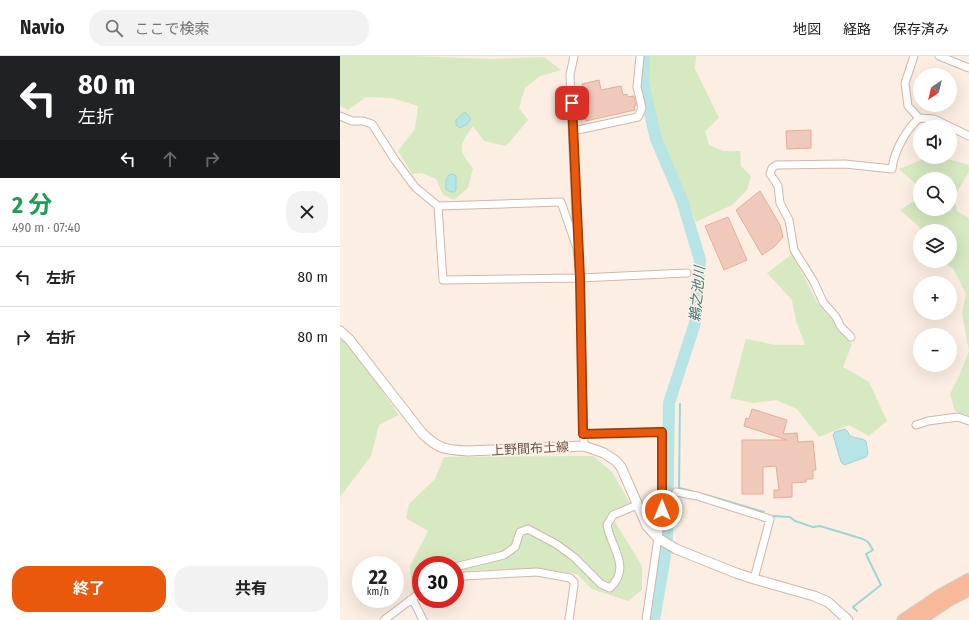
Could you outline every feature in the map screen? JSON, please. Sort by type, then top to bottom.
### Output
[{"type":"highway","points":[[903,620],[940,595],[969,579]]},
{"type":"highway","points":[[920,620],[948,601],[969,590]]},
{"type":"main road","name":"上野間布土線","points":[[340,331],[349,339],[422,433],[433,443],[449,450],[468,451],[584,446],[604,453],[616,461],[621,467],[647,526],[658,538],[676,548],[754,579],[814,596],[828,602],[848,620]]},
{"type":"street","points":[[574,56],[570,75],[577,248],[580,278],[584,446]]},
{"type":"street","points":[[573,131],[638,117],[642,108],[637,87],[640,56]]},
{"type":"street","points":[[914,56],[905,83],[908,106],[919,118],[934,119],[969,136]]},
{"type":"street","points":[[939,56],[969,68]]},
{"type":"street","points":[[340,116],[352,121],[372,124],[395,160],[415,187],[438,206],[561,202],[577,248]]},
{"type":"street","points":[[851,337],[841,328],[836,317],[823,302],[814,282],[794,250],[789,220],[780,203],[778,186],[770,174],[770,171],[776,165],[845,164],[892,169],[895,155],[909,129],[919,118]]},
{"type":"street","points":[[438,206],[443,280],[580,278],[687,273]]},
{"type":"street","points":[[916,425],[928,421],[958,417],[969,421]]},
{"type":"street","points":[[583,434],[662,432],[662,510],[646,620]]},
{"type":"street","points":[[676,492],[697,496],[770,519],[754,579]]},
{"type":"street","points":[[464,565],[504,555],[515,547],[520,532],[528,529],[556,544],[574,558],[601,584],[610,588],[617,581],[620,570],[619,556],[608,536],[607,525],[613,515],[637,505]]},
{"type":"street","points":[[464,576],[537,572],[570,578],[574,582],[574,585],[569,620]]},
{"type":"street","points":[[384,620],[412,601]]},
{"type":"street","points":[[416,608],[424,620]]},
{"type":"green space","points":[[340,56],[411,56],[491,59],[544,57],[561,70],[540,76],[525,88],[519,108],[528,120],[506,146],[484,141],[473,126],[465,138],[462,147],[464,156],[473,168],[468,188],[454,200],[443,195],[436,179],[422,173],[412,174],[398,151],[415,129],[418,106],[392,98],[366,97],[348,110],[340,106]]},
{"type":"green space","points":[[648,56],[696,56],[695,69],[719,118],[705,131],[709,145],[723,151],[740,151],[741,166],[751,176],[747,190],[732,205],[696,222],[685,194],[659,138],[646,83]]},
{"type":"green space","points":[[957,162],[969,165],[969,172],[957,192],[957,172],[913,172],[913,181],[899,169],[913,163],[957,164]]},
{"type":"green space","points":[[913,202],[913,216],[957,216],[957,211],[969,218],[969,351],[962,314],[966,294],[953,268],[957,268],[957,224],[916,224],[900,210]]},
{"type":"green space","points":[[792,254],[817,302],[852,344],[843,367],[869,382],[887,421],[869,436],[849,425],[819,437],[797,409],[776,400],[753,403],[730,398],[746,339],[776,345],[805,345],[796,321],[792,300],[767,273]]},
{"type":"green space","points":[[340,334],[344,337],[399,415],[379,425],[371,456],[340,497]]},
{"type":"green space","points":[[969,351],[969,417],[955,411],[950,394]]},
{"type":"green space","points":[[593,456],[612,472],[630,503],[609,512],[642,566],[642,590],[628,601],[592,589],[577,574],[536,568],[464,571],[464,556],[415,556],[428,531],[406,518],[409,504],[435,479],[444,457]]},
{"type":"green space","points":[[412,562],[412,594],[410,566]]},
{"type":"water","points":[[465,112],[471,119],[467,124],[460,128],[456,125],[456,120]]},
{"type":"water","points":[[453,174],[456,176],[456,190],[454,192],[450,192],[446,189],[446,180],[449,175]]},
{"type":"water","points":[[845,429],[849,435],[866,441],[868,454],[866,457],[844,465],[841,462],[833,435],[835,432]]},
{"type":"building","points":[[599,80],[601,90],[621,86],[623,95],[627,94],[628,97],[634,96],[636,106],[634,106],[635,110],[586,121],[582,103],[586,102],[582,84]]},
{"type":"building","points":[[811,130],[811,148],[787,149],[786,131]]},
{"type":"building","points":[[760,191],[780,225],[783,237],[774,247],[762,255],[736,210]]},
{"type":"building","points":[[728,217],[747,260],[724,270],[705,226]]},
{"type":"building","points":[[752,409],[787,420],[783,434],[797,433],[798,442],[813,441],[816,470],[813,470],[813,479],[806,479],[806,482],[792,483],[792,497],[774,498],[774,490],[779,490],[776,466],[763,467],[763,494],[742,494],[742,440],[787,440],[744,426],[746,418],[749,419]]},
{"type":"waterway","name":"鵜之池川","points":[[644,56],[643,84],[656,139],[682,200],[700,260],[695,323],[669,403],[667,538]]},
{"type":"waterway","points":[[680,404],[679,488],[692,491]]},
{"type":"waterway","points":[[703,494],[764,512]]},
{"type":"waterway","points":[[774,516],[790,517],[795,521],[813,527],[820,526],[863,539],[868,542],[873,550],[866,554],[881,585],[853,607],[857,611]]},
{"type":"waterway","name":"鵜之池川","points":[[654,620],[666,550]]},
{"type":"route","points":[[572,103],[577,248],[580,278],[583,434],[662,432],[662,510]]}]
